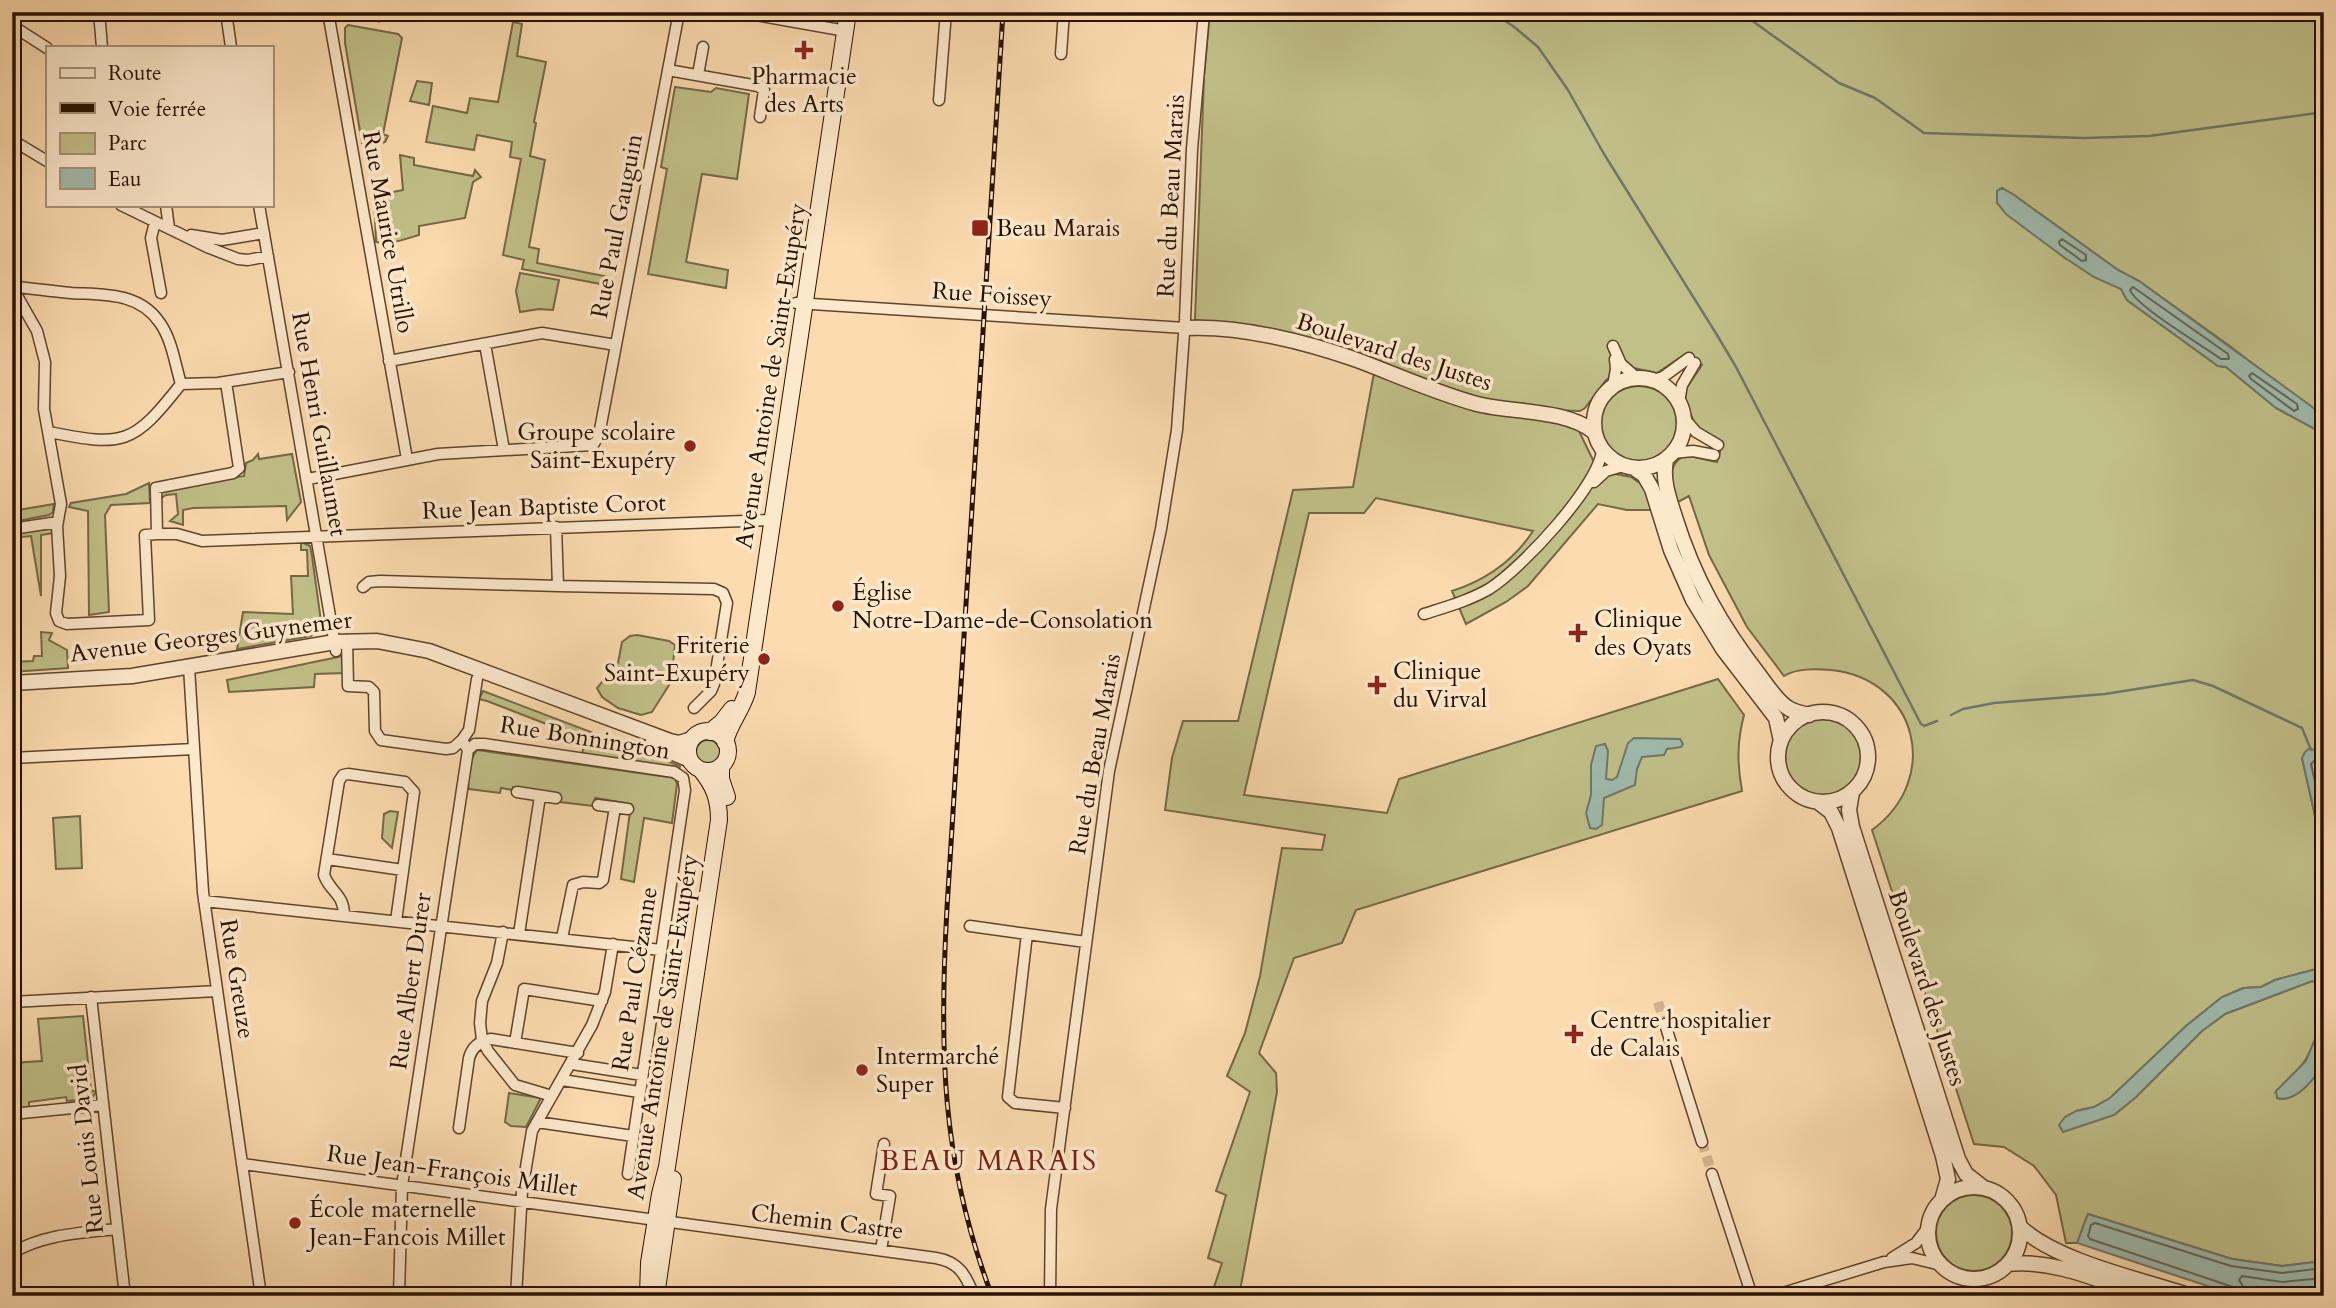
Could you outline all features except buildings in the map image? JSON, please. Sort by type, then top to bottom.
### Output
[{"type":"main road","name":"Avenue Antoine de Saint-Exupéry","points":[[840,12],[842,31]]},
{"type":"main road","name":"Avenue Antoine de Saint-Exupéry","points":[[725,742],[747,692],[768,520],[800,303],[842,31],[849,12]]},
{"type":"main road","name":"Avenue Antoine de Saint-Exupéry","points":[[710,732],[725,719],[737,696],[768,520]]},
{"type":"main road","points":[[710,732],[719,735],[725,742],[727,754],[721,766],[713,770],[696,765],[688,748],[692,739],[700,733],[710,732]]},
{"type":"main road","name":"Avenue Antoine de Saint-Exupéry","points":[[656,1296],[666,1173],[719,820],[717,795],[696,765]]},
{"type":"main road","name":"Avenue Antoine de Saint-Exupéry","points":[[648,1296],[649,1263],[661,1221],[728,819],[721,766]]},
{"type":"street","points":[[99,12],[102,46]]},
{"type":"street","points":[[226,12],[232,46]]},
{"type":"street","name":"Rue Maurice Utrillo","points":[[328,12],[407,459]]},
{"type":"street","name":"Rue Paul Gauguin","points":[[389,361],[546,333],[616,345],[679,12]]},
{"type":"street","points":[[739,12],[842,31]]},
{"type":"street","points":[[939,100],[946,12]]},
{"type":"street","points":[[1062,54],[1064,12]]},
{"type":"street","name":"Rue du Beau Marais","points":[[1050,1296],[1050,1221],[1111,755],[1172,470],[1179,416],[1192,149],[1204,12]]},
{"type":"street","points":[[12,41],[15,28],[46,47]]},
{"type":"street","points":[[698,75],[703,47]]},
{"type":"street","points":[[668,70],[758,86],[764,90],[760,117]]},
{"type":"street","points":[[12,140],[46,160]]},
{"type":"street","points":[[166,206],[169,228]]},
{"type":"street","name":"Rue Henri Guillaumet","points":[[259,206],[317,536],[348,687],[369,687],[374,692],[375,731],[380,740],[446,750],[465,745]]},
{"type":"street","points":[[138,209],[155,222],[238,259],[268,256]]},
{"type":"street","points":[[155,222],[151,237],[161,293]]},
{"type":"street","points":[[169,228],[213,240],[264,233]]},
{"type":"street","points":[[12,286],[32,321],[41,342],[45,362],[44,401],[61,504],[58,522],[60,576],[57,613],[63,624],[149,620],[145,535],[157,534],[156,488],[233,473],[239,468],[226,382]]},
{"type":"street","points":[[12,286],[58,292],[111,294],[134,302],[149,311],[160,323],[169,341],[181,384]]},
{"type":"street","name":"Rue Foissey","points":[[800,303],[1185,328]]},
{"type":"street","name":"Boulevard des Justes","points":[[1185,328],[1230,331],[1290,341],[1357,360],[1468,401],[1499,409],[1576,421],[1594,432]]},
{"type":"street","points":[[485,344],[504,450]]},
{"type":"street","points":[[308,479],[438,454],[589,446],[596,442],[616,345]]},
{"type":"street","points":[[1613,386],[1616,369],[1613,346],[1621,364],[1637,378]]},
{"type":"street","points":[[1653,380],[1692,361],[1682,385],[1679,402]]},
{"type":"street","points":[[49,432],[94,440],[125,437],[152,419],[181,384],[226,382],[289,372]]},
{"type":"street","points":[[1781,741],[1793,724],[1809,715],[1824,712],[1839,715],[1852,723],[1867,746],[1868,761],[1864,776],[1852,792],[1836,800],[1818,802],[1798,795],[1784,780],[1778,760],[1781,741],[1776,718],[1728,657],[1693,600],[1671,550],[1647,479],[1612,460],[1602,450],[1594,432],[1594,417],[1600,400],[1613,386],[1637,378],[1653,380],[1669,389],[1679,402],[1684,418],[1683,435],[1670,456],[1665,482],[1687,554],[1706,597],[1736,644],[1778,698],[1793,711],[1809,715]]},
{"type":"street","name":"Boulevard des Justes","points":[[1547,415],[1578,414],[1600,400]]},
{"type":"street","points":[[1579,496],[1606,471],[1652,467],[1670,456],[1716,450],[1684,418]]},
{"type":"street","points":[[1424,614],[1468,600],[1503,580],[1530,555],[1579,496],[1598,467],[1602,450]]},
{"type":"street","name":"Rue Jean Baptiste Corot","points":[[157,534],[177,534],[202,541],[768,520]]},
{"type":"street","points":[[12,529],[58,522]]},
{"type":"street","points":[[556,527],[558,586]]},
{"type":"street","points":[[363,587],[369,582],[380,581],[721,591],[727,603],[714,684],[711,691],[694,708]]},
{"type":"street","name":"Avenue Georges Guynemer","points":[[12,691],[138,685],[189,672],[377,640],[421,649],[670,741],[679,743],[692,739]]},
{"type":"street","name":"Avenue Georges Guynemer","points":[[341,646],[407,655],[477,679],[696,765]]},
{"type":"street","name":"Avenue Georges Guynemer","points":[[12,683],[189,672]]},
{"type":"street","name":"Rue Greuze","points":[[189,672],[204,901],[261,1296]]},
{"type":"street","name":"Rue Albert Durer","points":[[399,1296],[402,1186],[465,745],[477,679]]},
{"type":"street","name":"Rue Bonnington","points":[[465,745],[484,744],[674,772],[684,778],[685,790]]},
{"type":"street","points":[[12,758],[194,749]]},
{"type":"street","points":[[344,915],[343,902],[326,881],[339,780],[348,774],[405,782],[413,789],[396,920]]},
{"type":"street","name":"Rue Paul Cézanne","points":[[628,1174],[685,790]]},
{"type":"street","points":[[517,792],[556,798]]},
{"type":"street","name":"Boulevard des Justes","points":[[1852,792],[1849,810],[1852,827],[1958,1159],[1966,1174],[1984,1188]]},
{"type":"street","points":[[519,934],[540,796]]},
{"type":"street","name":"Boulevard des Justes","points":[[1818,802],[1831,812],[1839,828],[1943,1156],[1948,1179],[1942,1200]]},
{"type":"street","points":[[598,805],[628,809]]},
{"type":"street","points":[[562,939],[573,885],[579,882],[599,883],[603,880],[615,807]]},
{"type":"street","points":[[327,859],[403,870]]},
{"type":"street","points":[[204,901],[661,950]]},
{"type":"street","points":[[970,926],[1086,943]]},
{"type":"street","points":[[503,932],[496,963],[482,1001],[482,1040],[514,1085],[552,1096]]},
{"type":"street","points":[[1027,934],[1008,1097],[1016,1103],[1065,1108]]},
{"type":"street","points":[[516,1296],[522,1202],[531,1135],[578,1053],[602,1002],[613,944]]},
{"type":"street","points":[[515,1043],[524,989],[602,1002]]},
{"type":"street","points":[[12,1002],[217,991]]},
{"type":"street","name":"Rue Louis David","points":[[91,997],[125,1296]]},
{"type":"street","points":[[1665,1024],[1702,1142]]},
{"type":"street","points":[[459,1128],[470,1054],[482,1040],[578,1053]]},
{"type":"street","points":[[572,1064],[642,1075]]},
{"type":"street","points":[[562,1080],[639,1093]]},
{"type":"street","points":[[12,1114],[103,1105]]},
{"type":"street","points":[[537,1122],[633,1136]]},
{"type":"street","points":[[881,1250],[890,1196],[876,1194],[884,1143]]},
{"type":"street","name":"Rue Jean-François Millet","points":[[243,1164],[661,1221]]},
{"type":"street","points":[[1713,1174],[1752,1296]]},
{"type":"street","points":[[1773,1296],[1884,1262],[1912,1258],[1941,1265],[1956,1275],[1973,1279],[1994,1274],[2008,1264],[2017,1249],[2020,1227],[2016,1214],[2007,1201],[1984,1188],[1962,1189],[1942,1200],[1933,1212],[1929,1226],[1931,1249],[1941,1265]]},
{"type":"street","name":"Chemin Castre","points":[[661,1221],[951,1262],[960,1268],[974,1296]]},
{"type":"street","points":[[1884,1262],[1912,1247],[1929,1226]]},
{"type":"street","points":[[2020,1227],[2036,1240],[2068,1256],[2191,1296]]},
{"type":"street","points":[[13,1253],[32,1243],[53,1237],[117,1229]]},
{"type":"street","points":[[2008,1264],[2028,1263],[2057,1268],[2147,1296]]},
{"type":"green space","points":[[1210,12],[2324,12],[2324,418],[2227,344],[2014,195],[2002,188],[1997,191],[1997,203],[2065,258],[2121,289],[2127,300],[2218,366],[2226,367],[2276,408],[2324,434],[2324,761],[2319,753],[2302,758],[2318,829],[2324,967],[2275,980],[2261,987],[2243,988],[2222,997],[2186,1026],[2110,1098],[2094,1107],[2076,1111],[2114,1115],[2136,1097],[2202,1031],[2225,1014],[2312,981],[2324,984],[2320,1023],[2311,1050],[2300,1068],[2276,1092],[2306,1086],[2324,1063],[2324,1261],[2282,1266],[2232,1259],[2088,1214],[2077,1243],[2066,1243],[2056,1195],[2034,1166],[2004,1147],[1974,1144],[1872,830],[1894,809],[1907,785],[1913,759],[1910,734],[1901,711],[1884,692],[1861,677],[1831,670],[1801,670],[1784,676],[1747,627],[1709,555],[1689,496],[1676,503],[1672,489],[1672,470],[1679,459],[1685,455],[1717,462],[1723,442],[1696,427],[1685,400],[1686,389],[1702,365],[1687,353],[1657,373],[1629,367],[1606,380],[1580,411],[1554,410],[1578,429],[1594,462],[1616,474],[1631,477],[1647,488],[1653,510],[1627,510],[1598,504],[1528,586],[1506,602],[1466,624],[1452,591],[1498,568],[1517,551],[1533,531],[1376,498],[1364,513],[1309,513],[1244,795],[1387,813],[1399,779],[1718,679],[1744,715],[1738,753],[1742,791],[1356,910],[1342,943],[1294,958],[1259,1053],[1276,1073],[1277,1092],[1239,1296],[1211,1296],[1222,1263],[1208,1258],[1226,1195],[1216,1191],[1250,1092],[1227,1076],[1245,1033],[1260,976],[1282,848],[1322,850],[1325,835],[1165,810],[1172,758],[1183,721],[1238,721],[1293,490],[1353,487],[1376,362],[1243,326],[1195,320],[1204,77]]},
{"type":"green space","points":[[513,22],[522,24],[517,56],[546,62],[530,156],[545,160],[529,247],[539,249],[537,263],[609,277],[606,285],[522,269],[524,260],[503,255],[521,159],[510,157],[512,142],[477,135],[474,150],[426,142],[433,106],[467,113],[470,98],[498,102]]},
{"type":"green space","points":[[348,25],[398,34],[402,38],[383,134],[388,136],[385,142],[366,146],[362,143],[345,43],[345,28]]},
{"type":"green space","points":[[417,81],[432,83],[429,105],[410,101]]},
{"type":"green space","points":[[675,87],[711,92],[716,88],[749,94],[737,179],[702,174],[686,262],[728,270],[726,288],[648,274],[667,169],[661,167]]},
{"type":"green space","points":[[400,155],[414,158],[414,165],[473,176],[475,170],[481,177],[473,182],[465,218],[419,226],[419,235],[403,240],[376,242],[374,196],[403,190]]},
{"type":"green space","points":[[520,273],[559,280],[553,310],[520,312],[516,291]]},
{"type":"green space","points":[[1639,386],[1653,389],[1666,397],[1674,410],[1677,424],[1674,438],[1666,451],[1653,459],[1639,462],[1625,459],[1612,451],[1604,438],[1601,424],[1604,410],[1612,397],[1625,389]]},
{"type":"green space","points":[[258,454],[259,459],[292,454],[301,502],[287,520],[286,506],[193,508],[183,510],[183,525],[170,521],[178,514],[176,494],[161,498],[161,491],[244,476],[246,463]]},
{"type":"green space","points":[[149,483],[150,503],[111,505],[105,515],[109,612],[89,615],[88,511],[69,507],[71,503],[126,494]]},
{"type":"green space","points":[[54,504],[53,512],[49,515],[12,522],[12,511]]},
{"type":"green space","points":[[51,528],[54,533],[41,535],[41,596],[31,536],[12,538],[12,533]]},
{"type":"green space","points":[[301,542],[310,546],[312,556],[321,621],[317,630],[311,636],[237,649],[243,612],[293,614],[291,576],[308,576],[307,550],[301,550]]},
{"type":"green space","points":[[41,632],[52,633],[49,640],[67,650],[68,668],[12,672],[12,662],[33,661],[34,656],[42,656]]},
{"type":"green space","points":[[637,635],[669,641],[675,645],[671,682],[652,712],[641,715],[618,708],[602,697],[597,688],[618,663],[622,642]]},
{"type":"green space","points":[[343,656],[345,673],[315,674],[314,687],[229,692],[227,680]]},
{"type":"green space","points":[[483,691],[680,766],[679,770],[582,755],[585,739],[479,699]]},
{"type":"green space","points":[[1823,719],[1838,722],[1850,730],[1858,742],[1861,757],[1858,772],[1850,784],[1838,792],[1823,795],[1808,792],[1796,784],[1788,772],[1785,757],[1788,742],[1796,730],[1808,722]]},
{"type":"green space","points":[[708,740],[719,747],[720,752],[713,763],[708,764],[697,757],[696,752],[703,741]]},
{"type":"green space","points":[[477,750],[675,778],[677,784],[672,823],[644,818],[634,882],[621,879],[631,804],[595,798],[593,806],[560,802],[560,794],[513,787],[512,790],[501,788],[500,793],[469,789],[468,768]]},
{"type":"green space","points":[[390,811],[398,812],[392,848],[382,838],[384,814]]},
{"type":"green space","points":[[80,816],[82,868],[56,869],[53,818]]},
{"type":"green space","points":[[83,1016],[91,1090],[96,1092],[91,1099],[67,1101],[66,1097],[29,1102],[29,1108],[12,1110],[12,1063],[42,1061],[38,1019]]},
{"type":"green space","points":[[509,1093],[541,1098],[526,1127],[511,1126],[505,1122]]},
{"type":"green space","points":[[1974,1195],[1989,1198],[2001,1206],[2009,1218],[2012,1233],[2009,1248],[2001,1260],[1989,1268],[1974,1271],[1959,1268],[1947,1260],[1939,1248],[1936,1233],[1939,1218],[1947,1206],[1959,1198]]},
{"type":"water","points":[[2002,188],[2118,270],[2139,281],[2311,406],[2324,418],[2324,434],[2276,408],[2226,367],[2218,366],[2127,300],[2121,289],[2094,277],[2006,214],[1997,203],[1997,191]]},
{"type":"water","points":[[1634,738],[1680,739],[1683,744],[1681,747],[1667,749],[1664,755],[1642,757],[1635,785],[1604,798],[1602,825],[1596,829],[1590,828],[1586,813],[1591,795],[1591,765],[1596,746],[1605,744],[1608,751],[1606,779],[1612,780],[1617,777],[1628,743]]},
{"type":"water","points":[[2310,748],[2319,753],[2324,761],[2324,929],[2318,829],[2302,758]]},
{"type":"water","points":[[2324,967],[2324,984],[2312,981],[2225,1014],[2202,1031],[2136,1097],[2114,1115],[2063,1132],[2059,1125],[2065,1117],[2110,1098],[2186,1026],[2222,997],[2244,988],[2261,987],[2275,980]]},
{"type":"water","points":[[2324,1011],[2324,1063],[2311,1082],[2298,1093],[2284,1099],[2277,1098],[2276,1091],[2306,1061]]},
{"type":"water","points":[[2088,1214],[2232,1259],[2282,1266],[2324,1261],[2324,1296],[2238,1296],[2077,1243]]},
{"type":"waterway","points":[[1491,12],[1538,47],[1568,90],[1604,154],[1736,367],[1921,724],[1924,726],[1937,721]]},
{"type":"waterway","points":[[1740,12],[1839,83],[1875,98],[1924,133],[2084,138],[2149,136],[2324,112]]},
{"type":"waterway","points":[[1951,715],[1963,709],[1994,703],[2105,694],[2193,680],[2213,686],[2302,728],[2311,750]]},
{"type":"tunnel","points":[[1658,1002],[1665,1024]]},
{"type":"tunnel","points":[[1702,1142],[1712,1174]]},
{"type":"railway","points":[[992,1296],[975,1247],[953,1152],[947,1105],[943,1009],[1003,12]]},
{"type":"place","name":"Pharmacie des Arts","points":[[804,50]]},
{"type":"place","name":"Beau Marais","points":[[980,228]]},
{"type":"place","name":"Groupe scolaire Saint-Exupéry","points":[[690,446]]},
{"type":"place","name":"Église Notre-Dame-de-Consolation","points":[[838,606]]},
{"type":"place","name":"Clinique des Oyats","points":[[1578,633]]},
{"type":"place","name":"Friterie Saint-Exupéry","points":[[764,659]]},
{"type":"place","name":"Clinique du Virval","points":[[1377,685]]},
{"type":"place","name":"Centre hospitalier de Calais","points":[[1574,1034]]},
{"type":"place","name":"Intermarché Super","points":[[862,1070]]},
{"type":"place","name":"École maternelle Jean-Fancois Millet","points":[[295,1223]]},
{"type":"district","name":"BEAU MARAIS","points":[[989,1161]]}]
